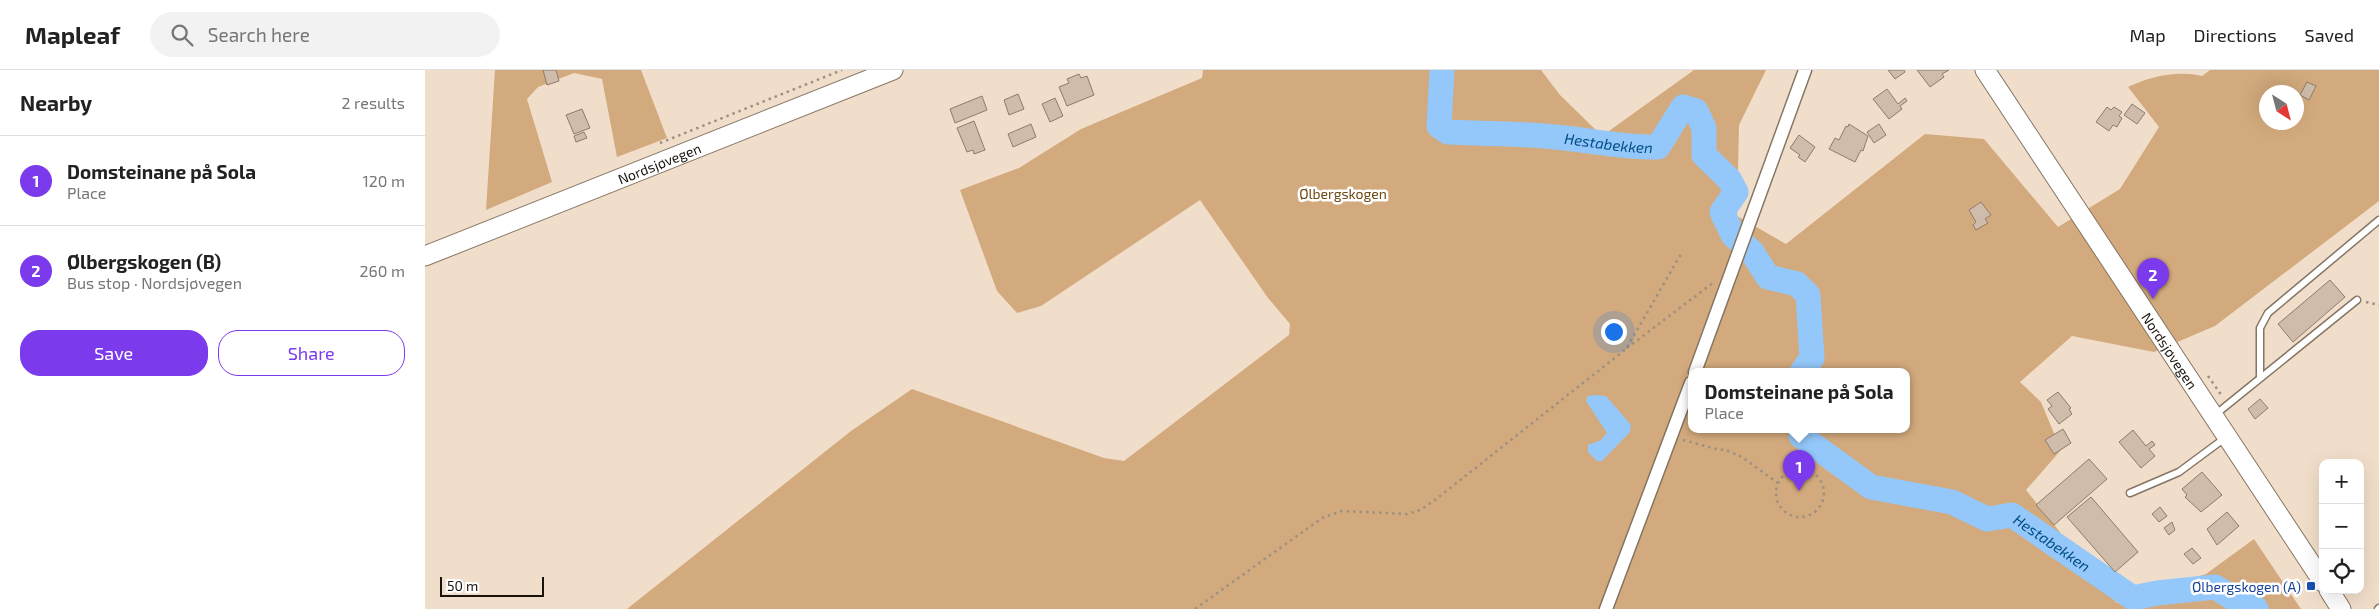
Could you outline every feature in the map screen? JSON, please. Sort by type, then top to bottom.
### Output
[{"type":"main road","name":"Nordsjøvegen","points":[[425,256],[893,70]]},
{"type":"main road","name":"Nordsjøvegen","points":[[1985,70],[2319,576]]},
{"type":"main road","points":[[2332,594],[2341,609]]},
{"type":"street","points":[[1697,368],[1805,70]]},
{"type":"street","points":[[1606,609],[1675,437],[1688,393]]},
{"type":"lane","points":[[2260,377],[2260,328],[2267,313],[2379,220]]},
{"type":"lane","points":[[2213,417],[2357,300]]},
{"type":"lane","points":[[2130,493],[2179,472],[2226,437]]},
{"type":"path","points":[[1626,349],[1681,254]]},
{"type":"path","points":[[1195,609],[1322,518],[1342,511],[1407,514],[1420,510],[1626,349],[1720,277],[1734,269]]},
{"type":"path","points":[[2357,300],[2379,305]]},
{"type":"path","points":[[1675,437],[1716,449],[1726,450],[1742,457],[1778,483]]},
{"type":"path","points":[[1805,469],[1815,474],[1821,480],[1824,492],[1821,503],[1811,514],[1804,517],[1791,515],[1781,508],[1776,498],[1778,483],[1784,474],[1793,470],[1805,469]]},
{"type":"green space","points":[[495,70],[641,70],[667,138],[617,157],[602,79],[574,73],[538,87],[527,99],[552,182],[486,210]]},
{"type":"green space","name":"Ølbergskogen","points":[[1203,70],[1541,70],[1560,95],[1602,136],[1694,70],[1766,70],[1739,125],[1737,216],[1786,244],[1925,134],[1984,139],[2058,227],[2120,189],[2159,127],[2128,87],[2165,75],[2193,74],[2202,76],[2210,70],[2379,70],[2379,201],[2215,326],[2154,352],[2072,336],[2020,382],[2041,402],[2061,450],[2026,490],[2117,603],[2206,574],[2254,539],[2301,609],[627,609],[851,431],[912,389],[1104,458],[1124,461],[1289,335],[1290,324],[1268,298],[1200,200],[1041,306],[1017,313],[997,291],[960,190],[1019,168],[1081,129],[1202,78]]},
{"type":"water","points":[[1588,396],[1606,396],[1631,425],[1630,432],[1602,461],[1597,461],[1588,452],[1588,445],[1601,440],[1607,433],[1586,401]]},
{"type":"building","points":[[543,70],[556,70],[559,81],[547,85]]},
{"type":"building","points":[[1888,70],[1904,70],[1905,72],[1895,79]]},
{"type":"building","points":[[1917,70],[1949,70],[1942,74],[1944,77],[1930,87]]},
{"type":"building","points":[[1079,74],[1081,78],[1087,76],[1094,95],[1067,106],[1059,87],[1069,83],[1067,79]]},
{"type":"building","points":[[2307,82],[2316,86],[2309,100],[2304,97],[2304,88]]},
{"type":"building","points":[[1887,89],[1898,104],[1905,98],[1907,101],[1900,106],[1902,109],[1889,119],[1873,99]]},
{"type":"building","points":[[1018,94],[1024,109],[1009,115],[1004,100]]},
{"type":"building","points":[[982,96],[987,110],[955,123],[950,109]]},
{"type":"building","points":[[1055,98],[1063,116],[1050,122],[1042,104]]},
{"type":"building","points":[[2132,104],[2145,113],[2137,124],[2124,115]]},
{"type":"building","points":[[2107,107],[2111,110],[2114,107],[2122,112],[2119,116],[2122,118],[2117,127],[2113,125],[2109,131],[2096,122]]},
{"type":"building","points":[[582,109],[590,128],[574,134],[566,115]]},
{"type":"building","points":[[974,121],[985,150],[974,154],[973,150],[967,152],[957,128]]},
{"type":"building","points":[[1031,124],[1036,137],[1013,147],[1008,134]]},
{"type":"building","points":[[1849,124],[1868,136],[1863,151],[1861,150],[1855,162],[1829,149],[1835,138],[1839,140]]},
{"type":"building","points":[[1879,124],[1886,135],[1874,143],[1867,132]]},
{"type":"building","points":[[584,132],[587,138],[576,142],[574,136]]},
{"type":"building","points":[[1799,135],[1815,147],[1805,162],[1798,157],[1800,155],[1790,148]]},
{"type":"building","points":[[1981,202],[1991,215],[1985,219],[1988,223],[1976,230],[1973,225],[1976,222],[1969,210]]},
{"type":"building","points":[[2330,280],[2345,297],[2293,342],[2278,324]]},
{"type":"building","points":[[2058,392],[2071,408],[2069,409],[2072,414],[2059,424],[2048,409],[2052,406],[2047,400]]},
{"type":"building","points":[[2260,399],[2268,408],[2255,419],[2248,409]]},
{"type":"building","points":[[2063,429],[2071,443],[2054,454],[2045,440]]},
{"type":"building","points":[[2133,430],[2146,446],[2152,441],[2155,445],[2149,449],[2155,456],[2141,468],[2119,442]]},
{"type":"building","points":[[2089,459],[2107,479],[2054,525],[2036,505]]},
{"type":"building","points":[[2202,472],[2222,495],[2201,512],[2185,497],[2187,495],[2182,489]]},
{"type":"building","points":[[2091,497],[2138,552],[2115,572],[2067,517]]},
{"type":"building","points":[[2160,507],[2167,516],[2159,522],[2152,514]]},
{"type":"building","points":[[2227,512],[2239,526],[2217,545],[2207,529]]},
{"type":"building","points":[[2172,522],[2175,530],[2169,535],[2164,528]]},
{"type":"building","points":[[2192,548],[2201,558],[2193,564],[2184,554]]},
{"type":"waterway","name":"Hestabekken","points":[[1442,70],[1439,126],[1448,132],[1515,134],[1658,147],[1683,107],[1696,111],[1704,128],[1704,155],[1729,179],[1736,192],[1722,212],[1733,235],[1752,252],[1768,277],[1797,284],[1808,295],[1812,358],[1805,368]]},
{"type":"waterway","name":"Hestabekken","points":[[1800,433],[1801,436],[1871,487],[1952,502],[1987,519],[2012,515],[2133,598],[2157,593],[2215,587],[2243,604],[2256,609]]},
{"type":"place","name":"Ølbergskogen (B)","points":[[2153,299]]},
{"type":"place","name":"Domsteinane på Sola","points":[[1799,491]]},
{"type":"place","name":"Ølbergskogen (A)","points":[[2311,586]]}]
